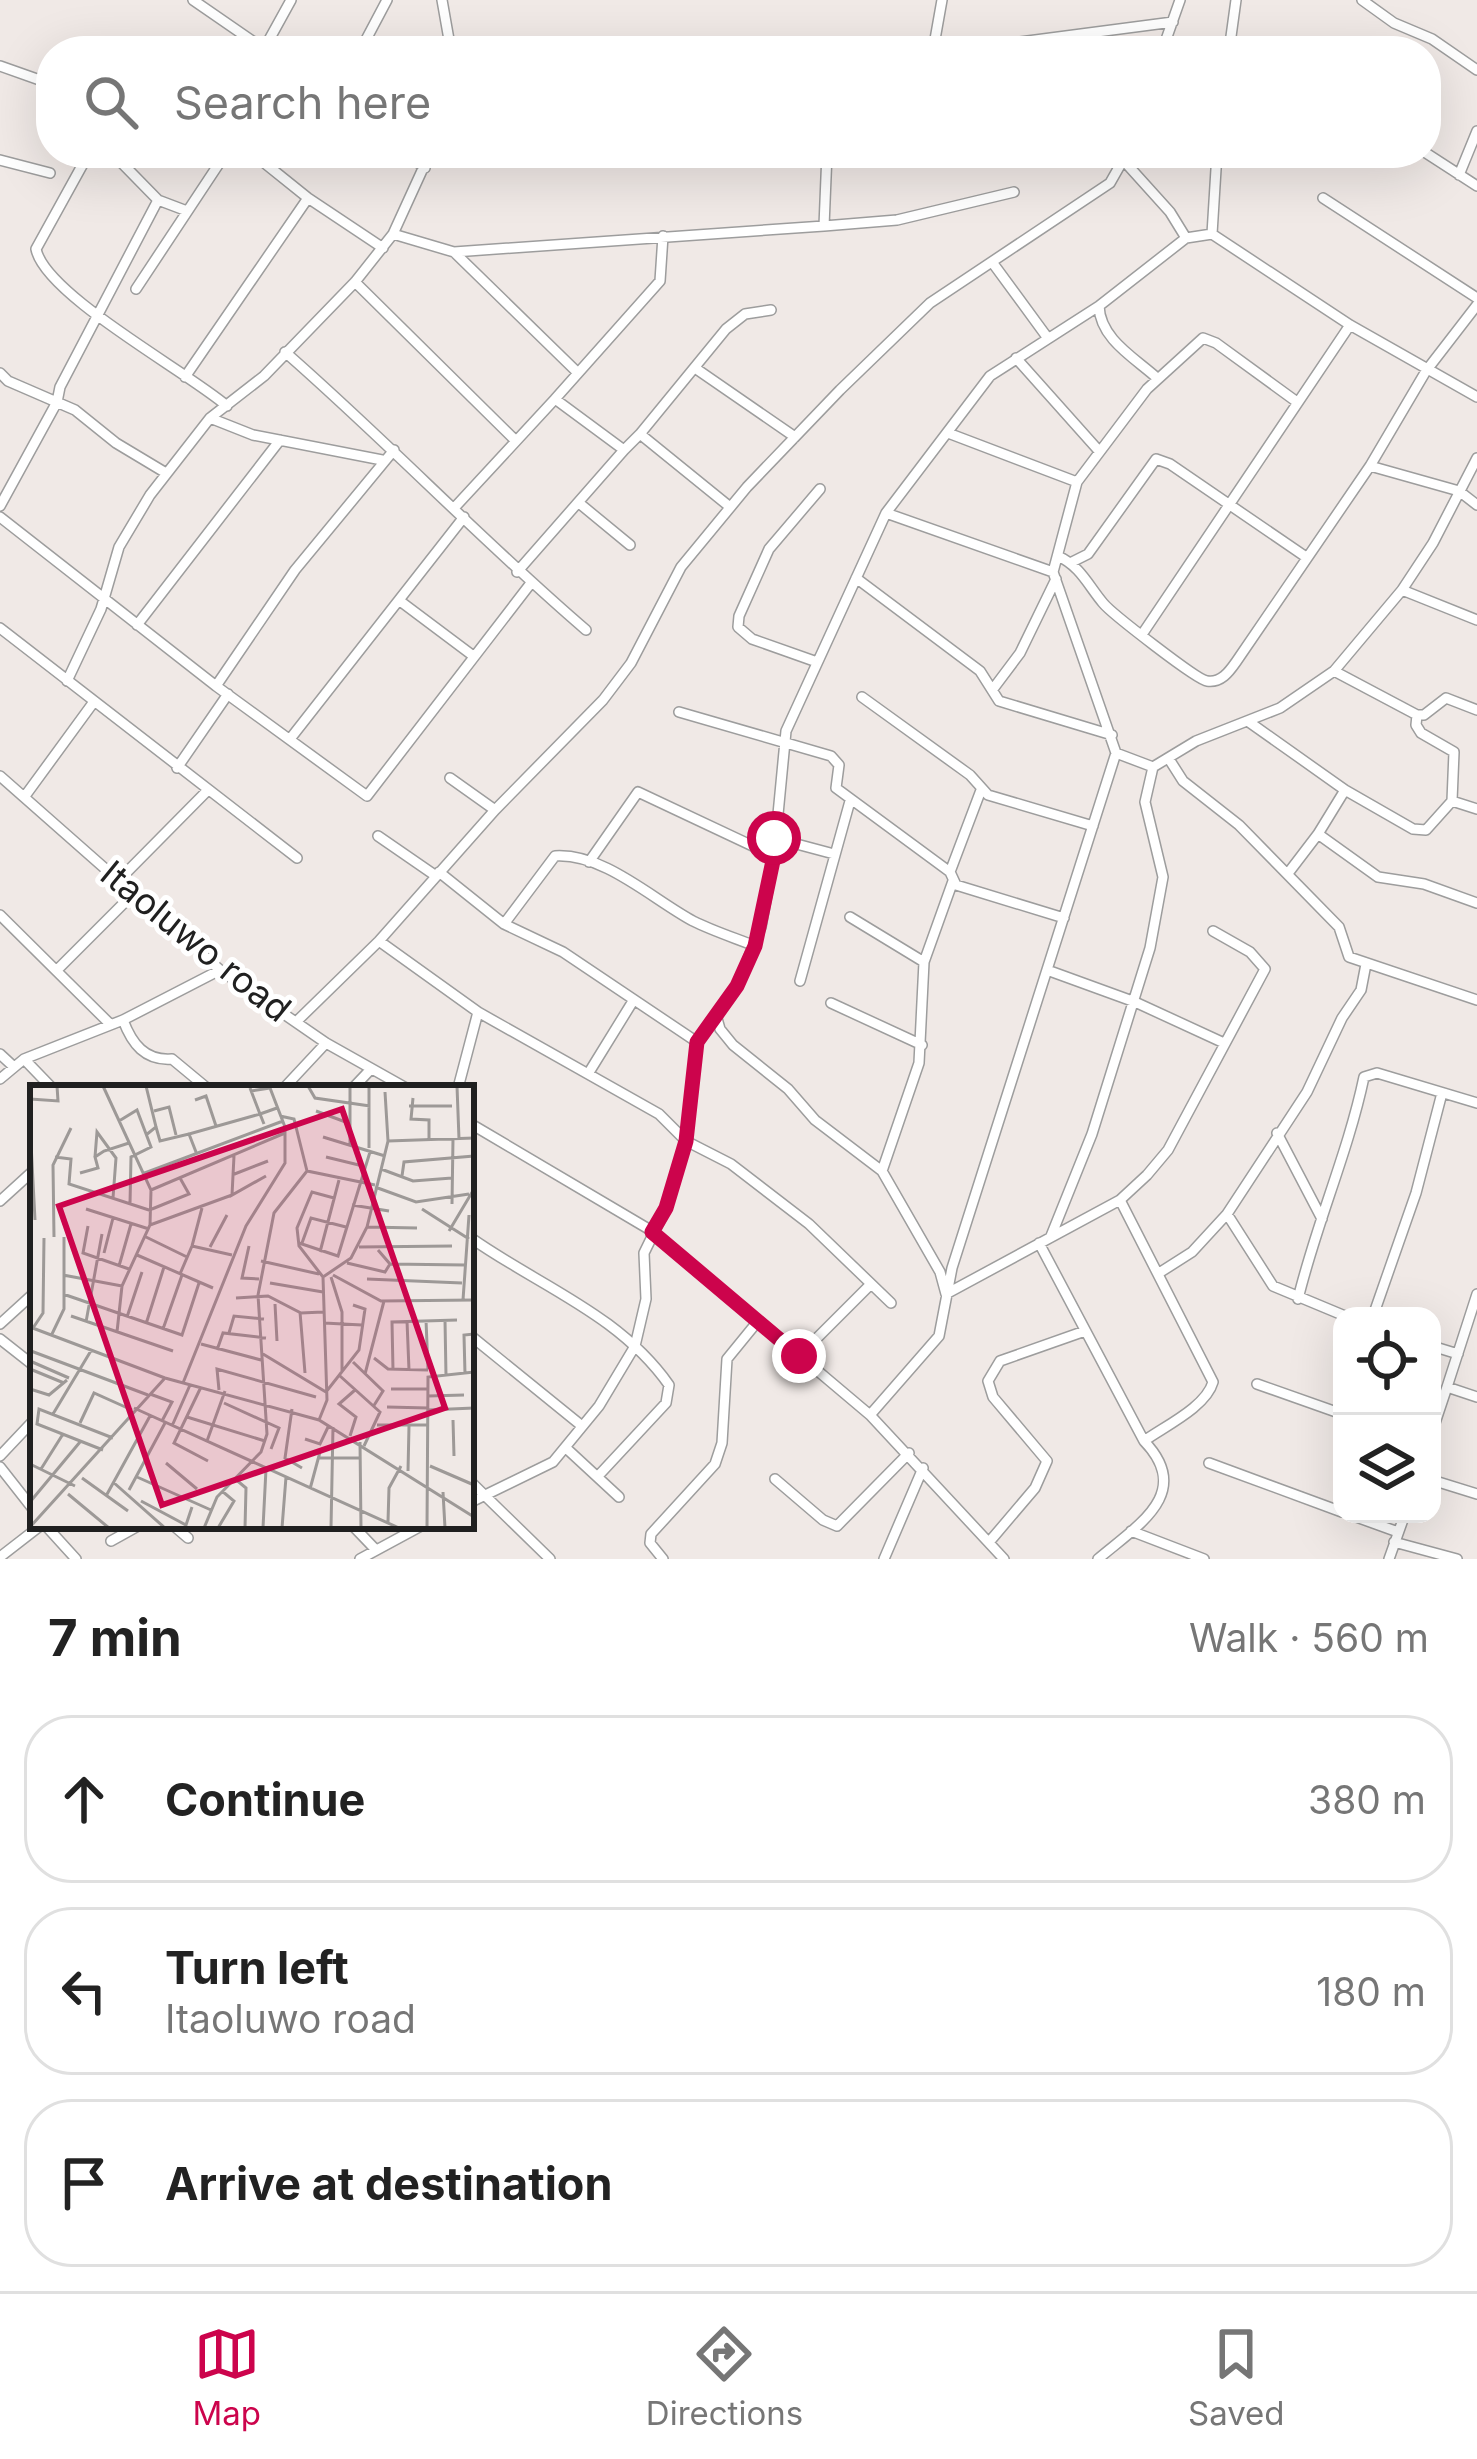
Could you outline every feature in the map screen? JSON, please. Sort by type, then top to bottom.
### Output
[{"type":"street","points":[[193,0],[246,36]]},
{"type":"street","points":[[273,36],[291,0]]},
{"type":"street","points":[[368,36],[387,0]]},
{"type":"street","points":[[442,0],[448,36]]},
{"type":"street","points":[[935,36],[941,0]]},
{"type":"street","points":[[1168,36],[1180,0]]},
{"type":"street","points":[[1230,36],[1236,0]]},
{"type":"street","points":[[1362,0],[1402,28],[1424,36]]},
{"type":"street","points":[[1066,36],[1173,22]]},
{"type":"street","points":[[1441,45],[1477,70]]},
{"type":"street","points":[[0,66],[36,79]]},
{"type":"street","points":[[1459,175],[1477,131]]},
{"type":"street","points":[[0,160],[50,173]]},
{"type":"street","points":[[1441,163],[1477,186]]},
{"type":"street","points":[[81,168],[36,249],[43,268],[226,406]]},
{"type":"street","points":[[127,168],[158,200],[188,211]]},
{"type":"street","points":[[136,289],[216,168]]},
{"type":"street","points":[[271,168],[382,248]]},
{"type":"street","points":[[67,681],[104,600],[118,547],[166,473],[210,418],[264,376],[355,282],[393,234],[425,168]]},
{"type":"street","points":[[824,226],[826,168]]},
{"type":"street","points":[[296,1022],[603,700],[631,663],[682,567],[795,437],[930,303],[1110,183],[1119,168]]},
{"type":"street","points":[[1134,168],[1186,238]]},
{"type":"street","points":[[1212,235],[1216,168]]},
{"type":"street","points":[[393,234],[454,252],[897,220],[1014,192]]},
{"type":"street","points":[[185,377],[308,198]]},
{"type":"street","points":[[1058,556],[1072,562],[1105,605],[1200,679],[1219,680],[1237,662],[1370,466],[1426,371],[1477,301],[1323,198]]},
{"type":"street","points":[[0,506],[158,200]]},
{"type":"street","points":[[474,1501],[546,1469],[582,1426],[635,1346],[646,1299],[644,1253],[666,1208],[686,1141],[697,1042],[737,986],[755,946],[774,856],[782,742],[886,513],[990,376],[1099,306],[1186,238],[1212,235],[1350,325],[1477,398]]},
{"type":"street","points":[[455,507],[660,281],[663,236]]},
{"type":"street","points":[[454,252],[577,372]]},
{"type":"street","points":[[992,262],[1047,337]]},
{"type":"street","points":[[355,282],[515,440]]},
{"type":"street","points":[[1099,306],[1108,334],[1157,377]]},
{"type":"street","points":[[517,572],[640,434],[726,328],[745,314],[771,310]]},
{"type":"street","points":[[1143,633],[1350,325]]},
{"type":"street","points":[[993,688],[1020,652],[1054,576],[1077,482],[1157,377],[1203,338],[1297,402]]},
{"type":"street","points":[[285,352],[455,507],[517,572],[586,630]]},
{"type":"street","points":[[1016,358],[1099,451]]},
{"type":"street","points":[[695,368],[795,437]]},
{"type":"street","points":[[0,373],[57,403],[166,473]]},
{"type":"street","points":[[556,399],[624,451]]},
{"type":"street","points":[[210,418],[253,435],[382,460]]},
{"type":"street","points":[[948,433],[1077,482]]},
{"type":"street","points":[[640,434],[730,507]]},
{"type":"street","points":[[137,625],[280,440]]},
{"type":"street","points":[[216,686],[295,570],[394,450]]},
{"type":"street","points":[[1052,1236],[1092,1134],[1135,1002],[1162,877],[1144,802],[1154,767],[1196,741],[1280,708],[1334,671],[1402,590],[1433,543],[1477,458]]},
{"type":"street","points":[[1072,562],[1088,554],[1156,459],[1306,557]]},
{"type":"street","points":[[1370,466],[1459,490],[1477,505]]},
{"type":"street","points":[[817,662],[752,639],[738,627],[770,549],[820,490]]},
{"type":"street","points":[[579,503],[630,545]]},
{"type":"street","points":[[870,1415],[939,1336],[946,1294],[1116,753],[1054,576],[886,513]]},
{"type":"street","points":[[0,517],[216,686],[367,796],[531,583]]},
{"type":"street","points":[[290,739],[464,517]]},
{"type":"street","points":[[856,578],[980,671],[1006,705],[1112,735]]},
{"type":"street","points":[[1402,590],[1477,620]]},
{"type":"street","points":[[400,601],[472,655]]},
{"type":"street","points":[[0,628],[297,858]]},
{"type":"street","points":[[1334,671],[1417,715],[1446,698],[1477,710]]},
{"type":"street","points":[[177,768],[228,694]]},
{"type":"street","points":[[862,697],[970,775],[981,790],[1093,826]]},
{"type":"street","points":[[25,796],[93,703]]},
{"type":"street","points":[[679,712],[835,758],[839,765],[836,788],[961,888],[1064,918]]},
{"type":"street","points":[[1249,722],[1345,790],[1413,829],[1426,830],[1452,801],[1454,752],[1421,733],[1417,715]]},
{"type":"street","points":[[1116,753],[1154,767]]},
{"type":"street","points":[[1169,759],[1183,781],[1239,824],[1289,872],[1339,927],[1349,957],[1477,1000]]},
{"type":"street","name":"Itaoluwo road","points":[[0,776],[220,970],[326,1043],[400,1085]]},
{"type":"street","points":[[451,778],[495,810]]},
{"type":"street","points":[[882,1172],[922,1045],[919,1007],[924,962],[981,790]]},
{"type":"street","points":[[1289,872],[1345,790]]},
{"type":"street","points":[[118,881],[207,791]]},
{"type":"street","points":[[589,862],[638,792],[774,856]]},
{"type":"street","points":[[1452,801],[1477,809]]},
{"type":"street","points":[[800,981],[850,802]]},
{"type":"street","points":[[1318,834],[1378,877],[1424,884],[1477,902]]},
{"type":"street","points":[[378,836],[504,924],[563,952],[697,1042]]},
{"type":"street","points":[[774,838],[834,854]]},
{"type":"street","points":[[504,924],[555,856],[589,862],[695,922],[755,946]]},
{"type":"street","points":[[58,969],[133,894]]},
{"type":"street","points":[[0,915],[110,1024]]},
{"type":"street","points":[[850,916],[924,962]]},
{"type":"street","points":[[946,1294],[1120,1200],[1168,1150],[1265,969],[1250,952],[1213,931]]},
{"type":"street","points":[[379,940],[478,1012],[659,1114],[686,1141],[731,1164],[809,1224],[891,1304]]},
{"type":"street","points":[[1159,1274],[1192,1252],[1227,1214],[1307,1092],[1360,990],[1366,964]]},
{"type":"street","points":[[0,1079],[24,1059],[123,1020],[220,970]]},
{"type":"street","points":[[1047,970],[1224,1042]]},
{"type":"street","points":[[588,1074],[633,1001]]},
{"type":"street","points":[[831,1004],[922,1045]]},
{"type":"street","points":[[459,1085],[478,1012]]},
{"type":"street","points":[[716,1015],[734,1046],[788,1089],[815,1120],[882,1172],[940,1271],[946,1294]]},
{"type":"street","points":[[123,1020],[140,1050],[158,1060],[172,1059],[203,1085]]},
{"type":"street","points":[[287,1085],[326,1043]]},
{"type":"street","points":[[0,1054],[14,1067]]},
{"type":"street","points":[[24,1059],[49,1085]]},
{"type":"street","points":[[356,1085],[370,1069]]},
{"type":"street","points":[[1298,1299],[1355,1121],[1364,1077],[1376,1073],[1477,1103]]},
{"type":"street","points":[[1376,1307],[1415,1193],[1442,1093]]},
{"type":"street","points":[[474,1125],[652,1232],[870,1415],[1004,1559]]},
{"type":"street","points":[[1277,1132],[1322,1219]]},
{"type":"street","points":[[0,1201],[30,1174]]},
{"type":"street","points":[[1120,1200],[1213,1387],[1144,1441]]},
{"type":"street","points":[[1227,1214],[1262,1276],[1298,1299],[1333,1312]]},
{"type":"street","points":[[474,1240],[584,1304],[635,1346],[666,1380],[670,1393],[666,1403],[599,1475]]},
{"type":"street","points":[[1040,1243],[1144,1441],[1161,1459],[1165,1486],[1158,1503],[1098,1559]]},
{"type":"street","points":[[799,1356],[872,1284]]},
{"type":"street","points":[[1438,1415],[1477,1294]]},
{"type":"street","points":[[0,1324],[30,1297]]},
{"type":"street","points":[[663,1559],[650,1543],[651,1534],[715,1465],[722,1443],[727,1359],[758,1321]]},
{"type":"street","points":[[990,1541],[1035,1488],[1046,1461],[988,1389],[990,1374],[1000,1361],[1085,1331]]},
{"type":"street","points":[[474,1338],[582,1426]]},
{"type":"street","points":[[0,1339],[30,1362]]},
{"type":"street","points":[[1441,1349],[1458,1354]]},
{"type":"street","points":[[1257,1384],[1333,1411]]},
{"type":"street","points":[[1447,1387],[1477,1397]]},
{"type":"street","points":[[0,1456],[30,1424]]},
{"type":"street","points":[[566,1448],[619,1497]]},
{"type":"street","points":[[775,1479],[823,1520],[837,1526],[908,1454]]},
{"type":"street","points":[[1209,1463],[1333,1509]]},
{"type":"street","points":[[0,1466],[30,1506]]},
{"type":"street","points":[[884,1559],[923,1468]]},
{"type":"street","points":[[1441,1483],[1477,1494]]},
{"type":"street","points":[[474,1485],[547,1558]]},
{"type":"street","points":[[1366,1523],[1457,1559]]},
{"type":"street","points":[[1389,1559],[1401,1523]]},
{"type":"street","points":[[0,1557],[39,1529]]},
{"type":"street","points":[[46,1529],[76,1559]]},
{"type":"street","points":[[111,1540],[132,1529]]},
{"type":"street","points":[[178,1529],[188,1538]]},
{"type":"street","points":[[356,1529],[388,1559]]},
{"type":"street","points":[[360,1559],[415,1529]]},
{"type":"street","points":[[1131,1531],[1199,1558]]},
{"type":"route","points":[[774,838],[761,927],[737,986],[697,1042],[686,1141],[666,1208],[652,1232],[799,1356]]}]
